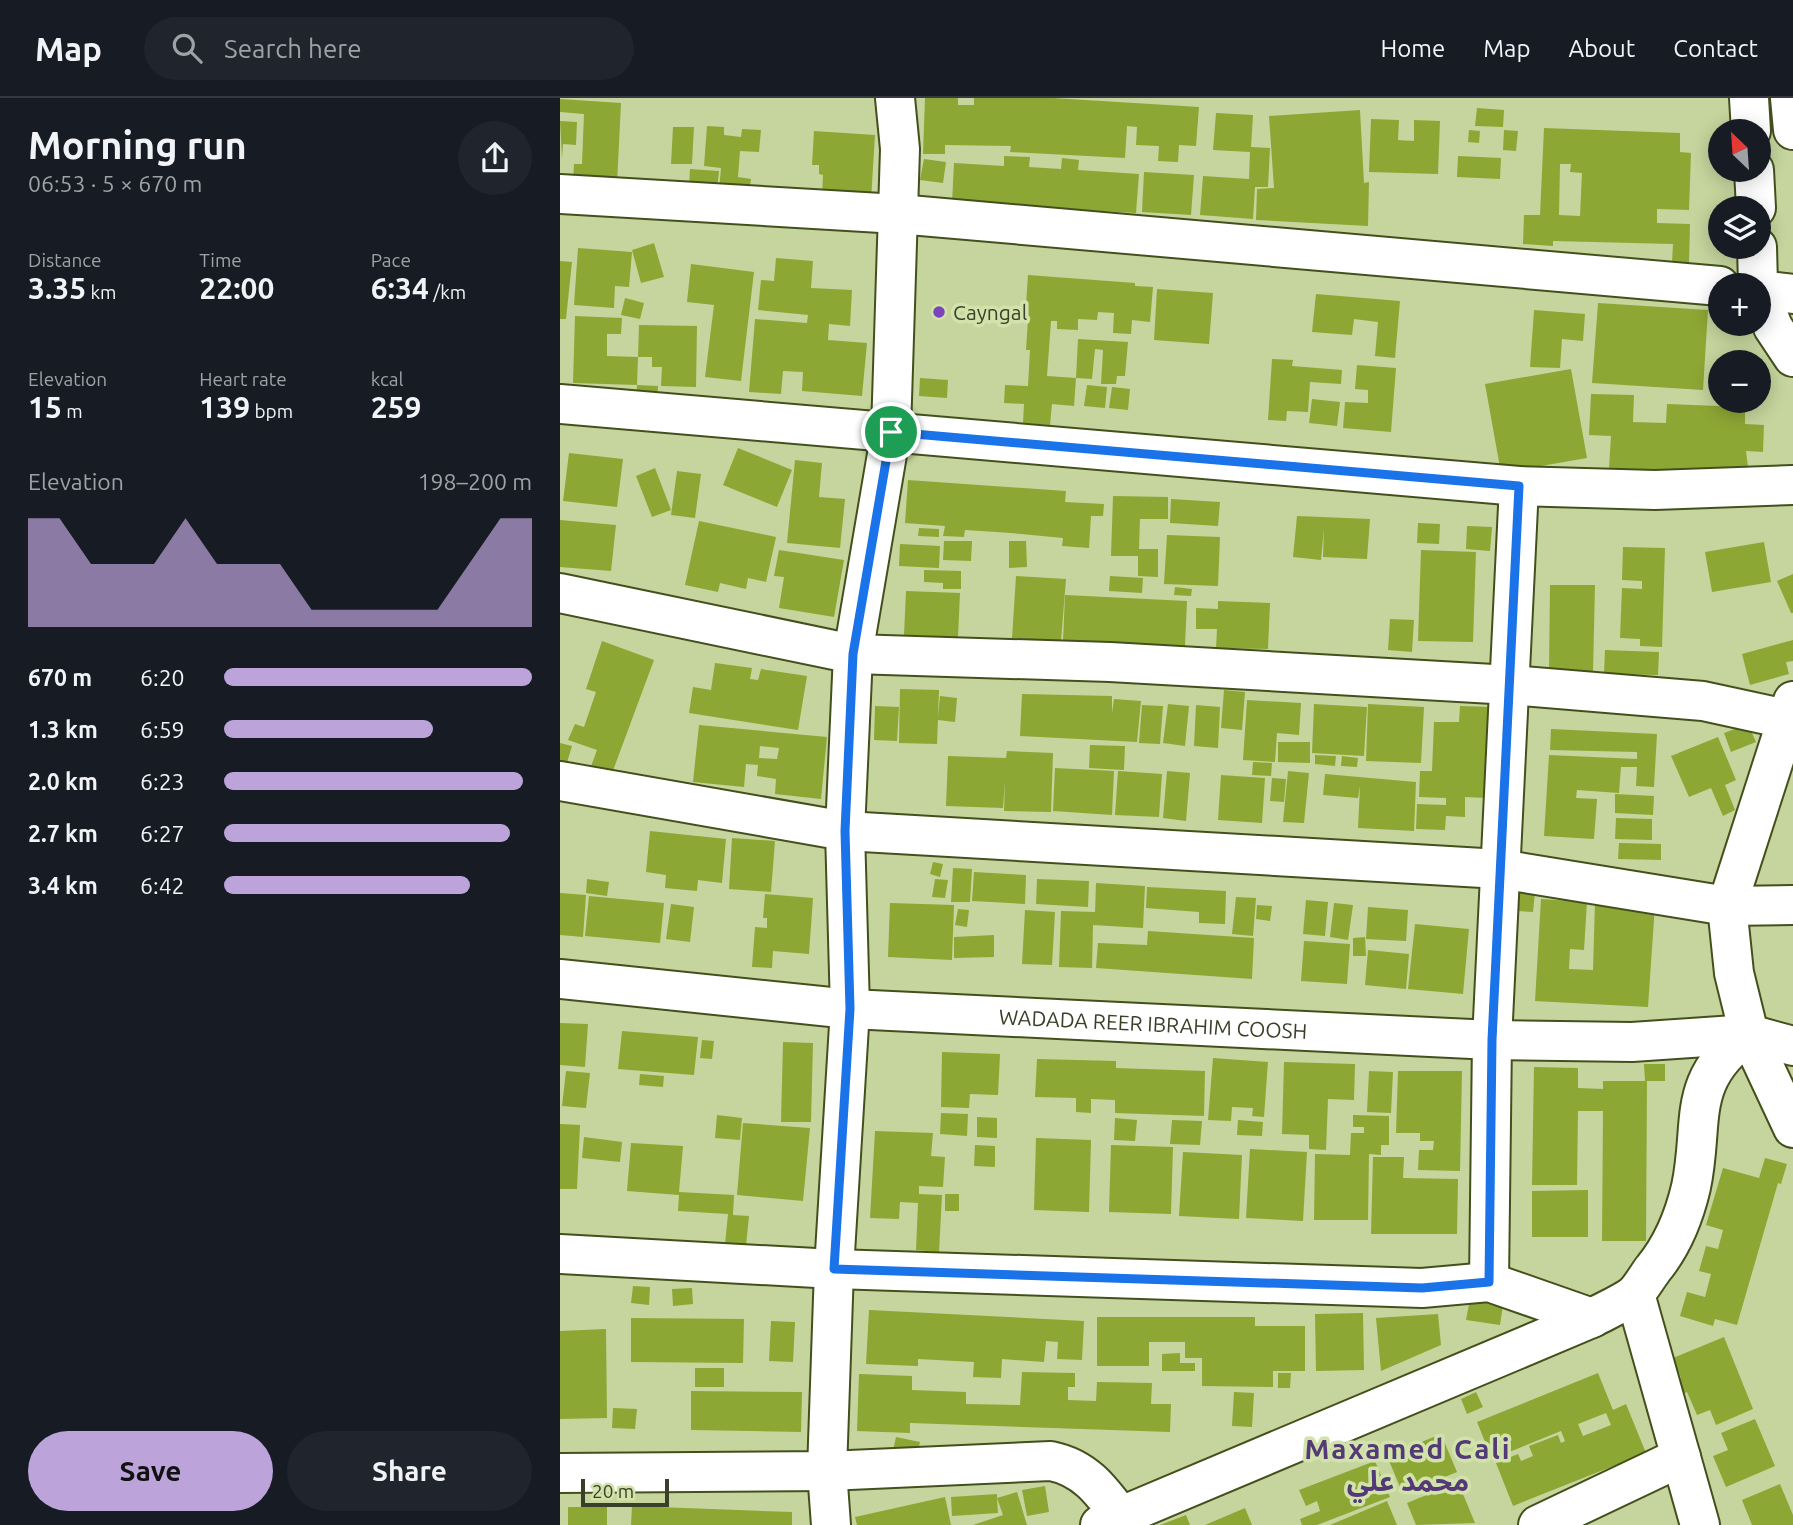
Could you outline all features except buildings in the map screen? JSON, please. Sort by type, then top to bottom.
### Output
[{"type":"main road","points":[[831,1525],[827,1471],[834,1269],[850,1009],[845,831],[853,654],[891,432],[900,149],[895,98]]},
{"type":"main road","points":[[1749,98],[1750,119]]},
{"type":"main road","points":[[1790,98],[1793,130]]},
{"type":"main road","points":[[560,194],[898,214],[1708,285]]},
{"type":"main road","points":[[1771,291],[1793,294]]},
{"type":"main road","points":[[1771,322],[1793,357]]},
{"type":"main road","points":[[560,404],[1519,486],[1655,490],[1793,485]]},
{"type":"main road","points":[[1489,1282],[1492,1040],[1519,486]]},
{"type":"main road","points":[[560,593],[853,654],[1110,662],[1511,685],[1789,710],[1727,906],[1734,973],[1749,1034],[1793,1128]]},
{"type":"main road","points":[[560,782],[845,831],[1500,869],[1727,906],[1793,905]]},
{"type":"main road","name":"WADADA REER IBRAHIM COOSH","points":[[560,979],[850,1009],[1492,1040],[1632,1042],[1749,1034],[1793,1046]]},
{"type":"main road","points":[[560,1473],[827,1471],[1051,1461],[1070,1465],[1083,1472],[1110,1521],[1591,1318],[1634,1294],[1660,1262],[1679,1226],[1691,1186],[1699,1107],[1709,1076],[1726,1051],[1749,1034]]},
{"type":"main road","points":[[560,1254],[834,1269],[1422,1288],[1489,1282],[1591,1318]]},
{"type":"main road","points":[[1634,1294],[1700,1525]]},
{"type":"main road","points":[[1538,1525],[1681,1457]]},
{"type":"place","name":"Cayngal","points":[[939,312]]},
{"type":"district","name":"Maxamed Cali محمد علي","points":[[1408,1464]]},
{"type":"route","points":[[891,432],[1360,470],[1519,486],[1492,1040],[1489,1282],[1422,1288],[834,1269],[850,1009],[845,831],[853,654],[891,432]]}]
